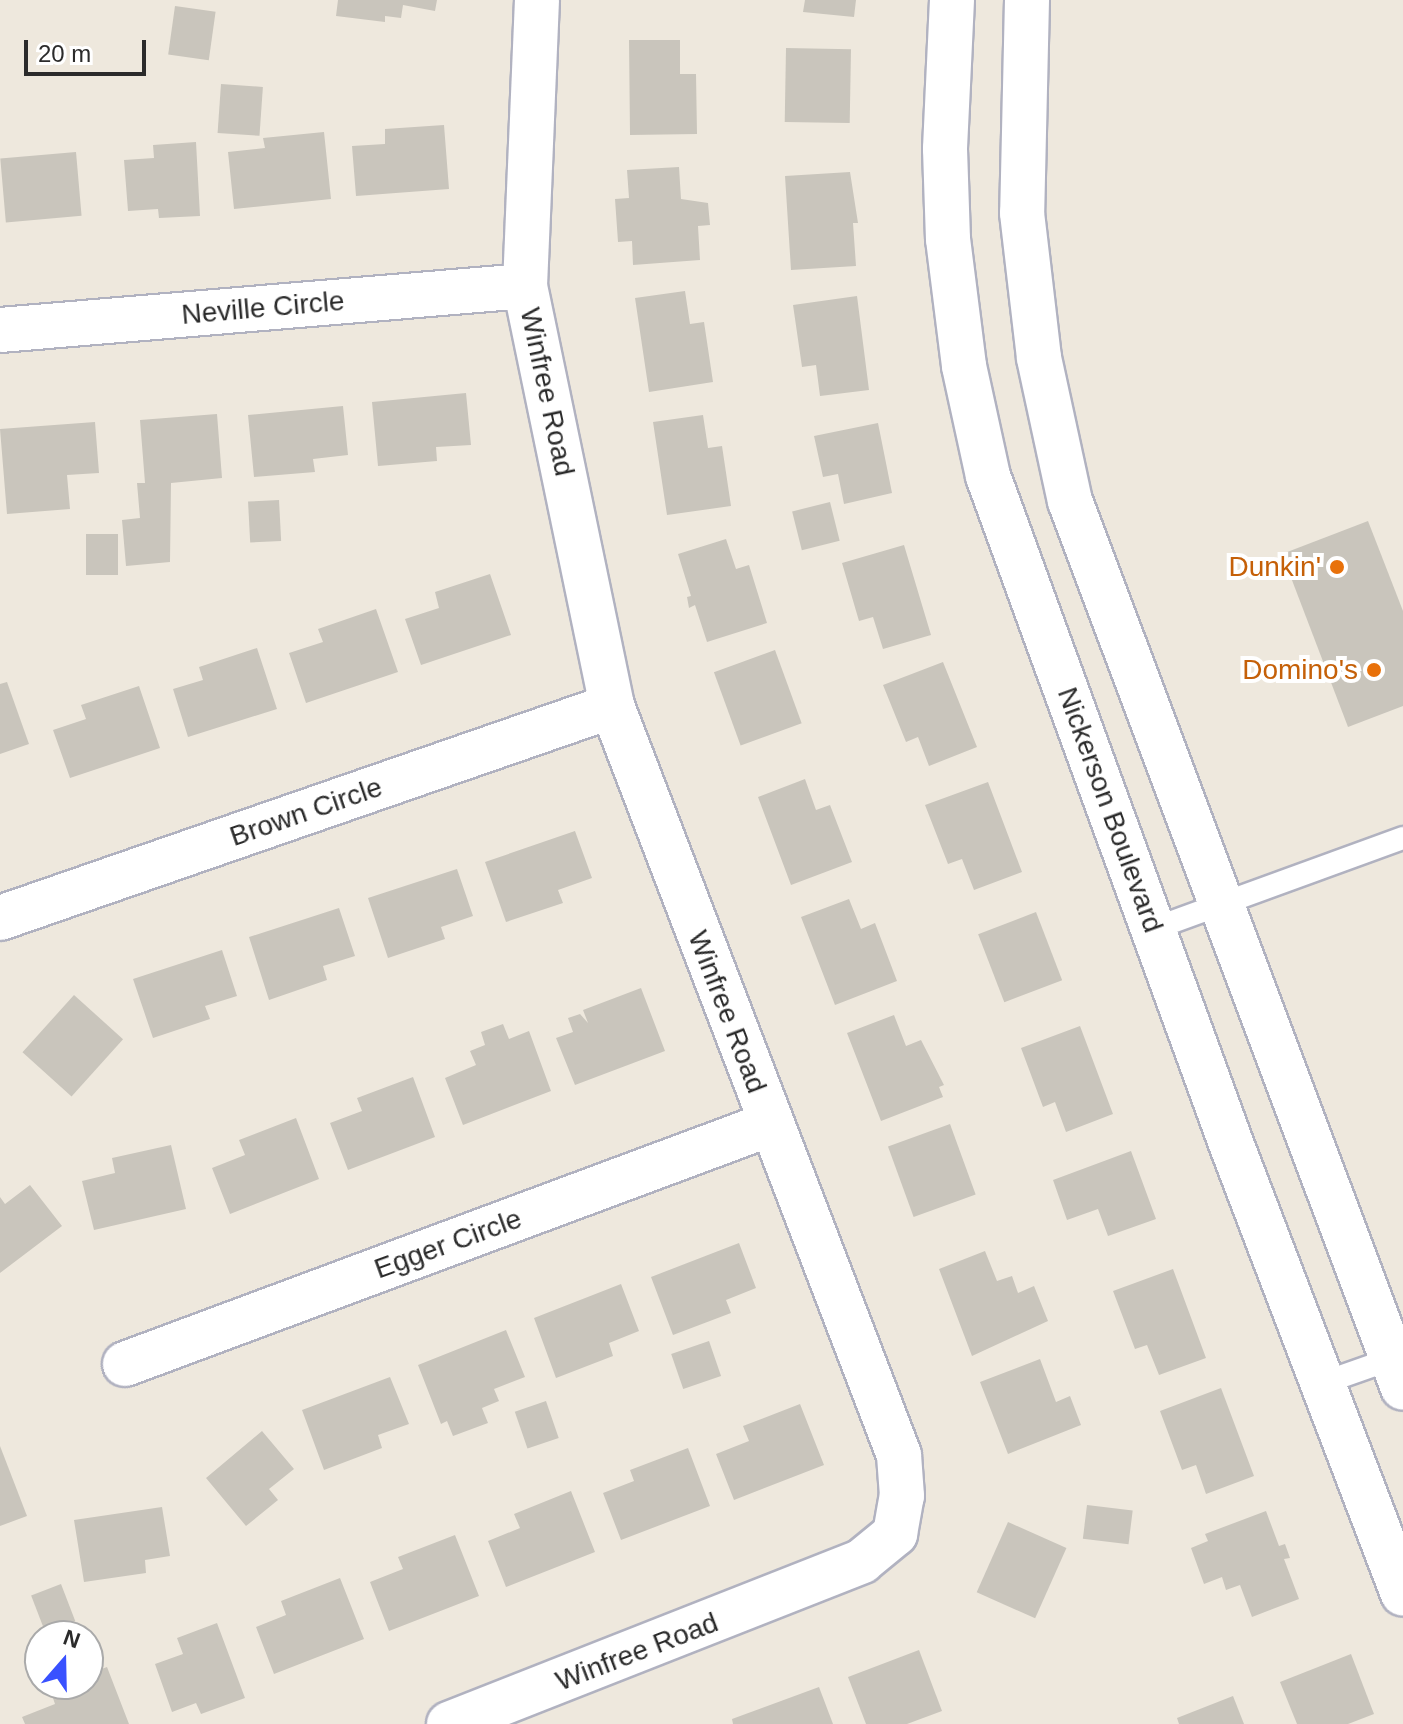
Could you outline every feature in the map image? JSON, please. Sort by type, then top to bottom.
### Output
[{"type":"street","name":"Winfree Road","points":[[449,1724],[812,1585],[862,1561],[895,1534],[902,1496],[899,1455],[612,706],[525,286],[537,0]]},
{"type":"street","name":"Nickerson Boulevard","points":[[952,0],[945,149],[948,239],[964,366],[982,449],[1153,929],[1403,1593]]},
{"type":"street","points":[[1027,0],[1022,213],[1052,431],[1093,572],[1399,1367]]},
{"type":"street","name":"Neville Circle","points":[[0,330],[525,286]]},
{"type":"street","name":"Brown Circle","points":[[0,918],[612,706]]},
{"type":"street","name":"Egger Circle","points":[[125,1364],[770,1124]]},
{"type":"lane","points":[[1153,929],[1403,838]]},
{"type":"lane","points":[[1323,1383],[1399,1367]]},
{"type":"building","points":[[338,0],[437,0],[435,11],[403,5],[401,18],[385,16],[385,22],[336,16]]},
{"type":"building","points":[[805,0],[856,0],[854,17],[803,12]]},
{"type":"building","points":[[175,6],[216,12],[209,60],[168,55]]},
{"type":"building","points":[[629,40],[680,40],[680,74],[696,74],[697,134],[630,135]]},
{"type":"building","points":[[786,48],[851,49],[850,123],[785,122]]},
{"type":"building","points":[[221,84],[263,87],[259,136],[218,133]]},
{"type":"building","points":[[444,125],[449,189],[356,196],[352,146],[385,144],[385,129]]},
{"type":"building","points":[[324,132],[331,199],[234,209],[228,152],[265,148],[263,138]]},
{"type":"building","points":[[196,142],[200,216],[159,218],[158,209],[128,211],[124,160],[154,158],[153,145]]},
{"type":"building","points":[[76,152],[82,216],[6,222],[0,159]]},
{"type":"building","points":[[679,167],[681,199],[708,203],[710,225],[698,226],[700,260],[633,265],[632,241],[618,242],[615,199],[629,198],[627,170]]},
{"type":"building","points":[[850,172],[858,223],[853,223],[856,266],[791,270],[785,176]]},
{"type":"building","points":[[685,291],[690,324],[704,322],[713,382],[649,392],[635,298]]},
{"type":"building","points":[[857,296],[869,390],[820,396],[816,365],[802,367],[793,305]]},
{"type":"building","points":[[466,393],[471,445],[436,447],[437,461],[378,466],[372,402]]},
{"type":"building","points":[[343,406],[348,455],[313,459],[315,472],[254,477],[248,415]]},
{"type":"building","points":[[217,414],[222,478],[171,483],[170,562],[126,566],[122,520],[140,518],[137,483],[145,483],[140,420]]},
{"type":"building","points":[[703,415],[708,448],[722,446],[731,506],[667,515],[653,422]]},
{"type":"building","points":[[95,422],[99,473],[67,475],[70,509],[7,514],[0,429]]},
{"type":"building","points":[[878,423],[892,493],[844,504],[838,474],[823,477],[814,436]]},
{"type":"building","points":[[279,500],[281,541],[250,543],[248,502]]},
{"type":"building","points":[[830,502],[840,541],[802,550],[792,511]]},
{"type":"building","points":[[1368,521],[1403,611],[1403,706],[1348,727],[1282,554]]},
{"type":"building","points":[[86,534],[118,534],[118,575],[86,575]]},
{"type":"building","points":[[726,539],[736,569],[749,565],[767,623],[707,642],[695,605],[689,608],[687,597],[691,596],[678,554]]},
{"type":"building","points":[[904,545],[931,635],[883,649],[873,617],[859,621],[842,563]]},
{"type":"building","points":[[490,574],[511,635],[421,665],[405,619],[439,608],[435,592]]},
{"type":"building","points":[[376,609],[398,672],[306,703],[289,653],[323,642],[318,629]]},
{"type":"building","points":[[257,648],[277,709],[188,737],[173,689],[203,680],[199,667]]},
{"type":"building","points":[[775,650],[802,723],[741,746],[714,672]]},
{"type":"building","points":[[943,662],[977,747],[929,766],[918,737],[906,742],[883,685]]},
{"type":"building","points":[[7,682],[29,744],[0,754],[0,684]]},
{"type":"building","points":[[139,686],[160,748],[70,778],[53,730],[86,719],[81,705]]},
{"type":"building","points":[[805,779],[816,810],[830,805],[852,862],[791,885],[758,797]]},
{"type":"building","points":[[988,782],[1022,872],[974,890],[962,859],[948,864],[925,805]]},
{"type":"building","points":[[575,831],[592,878],[558,890],[563,903],[506,922],[485,862]]},
{"type":"building","points":[[457,869],[473,916],[441,927],[445,939],[388,958],[368,898]]},
{"type":"building","points":[[849,899],[861,929],[875,923],[897,981],[835,1005],[801,917]]},
{"type":"building","points":[[339,908],[355,956],[323,966],[327,980],[269,1000],[249,937]]},
{"type":"building","points":[[1036,912],[1062,980],[1004,1002],[978,934]]},
{"type":"building","points":[[222,950],[237,996],[205,1006],[210,1019],[153,1038],[133,979]]},
{"type":"building","points":[[641,988],[665,1051],[575,1085],[556,1038],[573,1032],[568,1018],[580,1014],[588,1023],[583,1010]]},
{"type":"building","points":[[74,995],[123,1039],[72,1096],[22,1052]]},
{"type":"building","points":[[894,1015],[906,1046],[921,1040],[944,1085],[939,1087],[943,1097],[881,1121],[847,1033]]},
{"type":"building","points":[[503,1024],[509,1039],[529,1031],[551,1091],[463,1125],[445,1078],[476,1065],[470,1051],[485,1045],[481,1032]]},
{"type":"building","points":[[1080,1026],[1113,1114],[1066,1132],[1055,1102],[1043,1107],[1021,1048]]},
{"type":"building","points":[[413,1077],[435,1137],[348,1170],[330,1123],[362,1111],[357,1098]]},
{"type":"building","points":[[296,1118],[319,1179],[230,1214],[212,1168],[245,1155],[239,1140]]},
{"type":"building","points":[[950,1124],[976,1194],[914,1217],[888,1147]]},
{"type":"building","points":[[171,1145],[186,1209],[94,1230],[82,1181],[115,1173],[112,1158]]},
{"type":"building","points":[[1131,1151],[1156,1219],[1108,1236],[1098,1209],[1067,1220],[1053,1180]]},
{"type":"building","points":[[30,1185],[62,1226],[0,1273],[0,1197],[5,1204]]},
{"type":"building","points":[[739,1243],[756,1288],[726,1300],[731,1313],[673,1335],[651,1277]]},
{"type":"building","points":[[985,1251],[997,1281],[1012,1276],[1018,1293],[1034,1286],[1048,1321],[972,1356],[939,1269]]},
{"type":"building","points":[[1173,1269],[1206,1358],[1159,1375],[1147,1345],[1135,1349],[1113,1291]]},
{"type":"building","points":[[621,1284],[639,1331],[609,1343],[613,1356],[556,1378],[534,1318]]},
{"type":"building","points":[[506,1330],[525,1377],[494,1389],[499,1401],[482,1408],[488,1423],[453,1436],[447,1421],[441,1424],[418,1365]]},
{"type":"building","points":[[709,1341],[721,1376],[683,1389],[671,1354]]},
{"type":"building","points":[[1040,1359],[1056,1402],[1070,1396],[1081,1425],[1008,1454],[980,1382]]},
{"type":"building","points":[[390,1377],[409,1424],[378,1435],[382,1448],[324,1470],[302,1410]]},
{"type":"building","points":[[1221,1388],[1254,1476],[1206,1494],[1196,1465],[1182,1470],[1160,1411]]},
{"type":"building","points":[[546,1401],[559,1438],[527,1449],[515,1412]]},
{"type":"building","points":[[800,1404],[824,1465],[734,1500],[716,1454],[749,1441],[743,1426]]},
{"type":"building","points":[[262,1431],[294,1469],[269,1489],[278,1500],[246,1526],[206,1478]]},
{"type":"building","points":[[0,1446],[27,1516],[0,1526]]},
{"type":"building","points":[[688,1448],[710,1506],[621,1540],[603,1493],[634,1481],[630,1470]]},
{"type":"building","points":[[571,1491],[595,1552],[506,1587],[488,1541],[520,1528],[514,1514]]},
{"type":"building","points":[[1087,1505],[1133,1511],[1129,1544],[1083,1539]]},
{"type":"building","points":[[162,1507],[170,1556],[145,1560],[146,1573],[84,1582],[74,1520]]},
{"type":"building","points":[[1266,1511],[1279,1546],[1285,1544],[1290,1558],[1284,1559],[1299,1599],[1252,1617],[1240,1585],[1226,1590],[1222,1577],[1204,1584],[1191,1548],[1208,1541],[1205,1534]]},
{"type":"building","points":[[1008,1522],[1066,1548],[1035,1618],[977,1592]]},
{"type":"building","points":[[455,1535],[479,1596],[389,1631],[370,1582],[403,1569],[398,1557]]},
{"type":"building","points":[[340,1578],[364,1639],[274,1674],[256,1627],[286,1615],[281,1601]]},
{"type":"building","points":[[61,1584],[75,1620],[41,1620],[31,1595]]},
{"type":"building","points":[[217,1623],[245,1698],[201,1714],[196,1703],[172,1712],[155,1664],[183,1654],[177,1638]]},
{"type":"building","points":[[919,1650],[942,1711],[907,1724],[866,1724],[848,1677]]},
{"type":"building","points":[[1351,1654],[1374,1714],[1348,1724],[1297,1724],[1280,1682]]},
{"type":"building","points":[[107,1667],[129,1724],[25,1724],[22,1717],[55,1704],[54,1700],[104,1700],[104,1668]]},
{"type":"building","points":[[819,1687],[833,1724],[733,1724],[732,1719]]},
{"type":"building","points":[[1233,1696],[1244,1724],[1179,1724],[1177,1718]]},
{"type":"place","name":"Dunkin'","points":[[1337,567]]},
{"type":"place","name":"Domino's","points":[[1374,670]]}]
